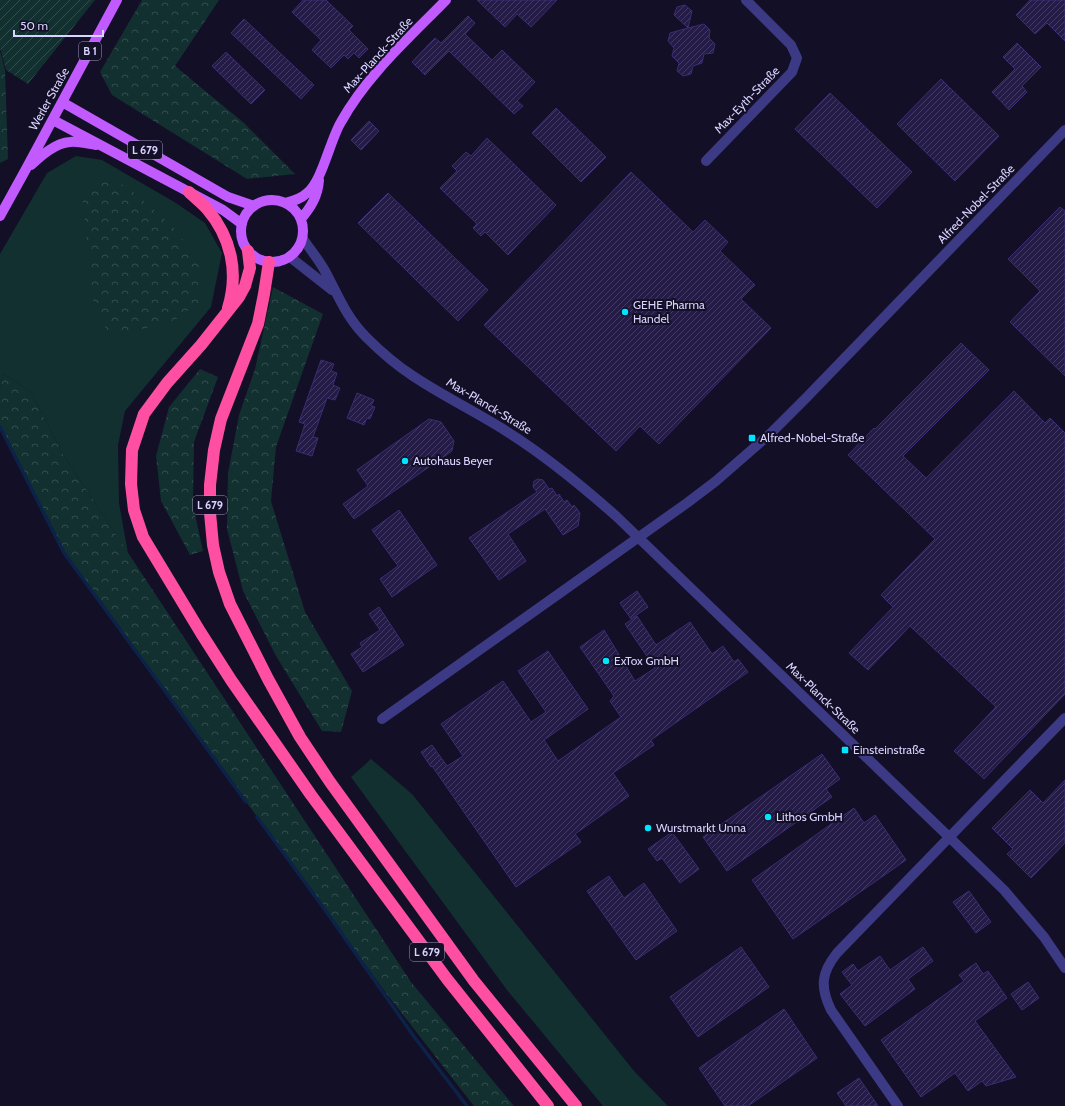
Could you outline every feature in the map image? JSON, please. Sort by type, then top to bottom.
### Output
[{"type":"highway","name":"L 679","points":[[189,192],[214,219],[221,229],[229,247],[232,264],[233,286],[227,312]]},
{"type":"highway","name":"L 679","points":[[248,251],[250,268],[245,286],[239,297],[167,383],[144,414],[132,450],[131,484],[134,510],[143,537],[231,680],[310,795],[447,979],[548,1106]]},
{"type":"highway","name":"L 679","points":[[269,262],[258,324],[221,419],[214,450],[210,486],[210,512],[213,545],[219,572],[230,604],[268,679],[300,737],[330,782],[474,981],[576,1106]]},
{"type":"main road","name":"Werler Straße","points":[[26,169],[117,0]]},
{"type":"main road","name":"Max-Planck-Straße","points":[[285,203],[302,197],[309,192],[319,176],[329,147],[340,123],[357,95],[446,0]]},
{"type":"main road","name":"L 679","points":[[62,102],[228,197],[254,206]]},
{"type":"main road","name":"L 679","points":[[53,120],[223,210],[242,224]]},
{"type":"main road","name":"B 1","points":[[0,216],[26,169],[40,157],[58,146],[70,142],[104,146]]},
{"type":"main road","name":"Max-Planck-Straße","points":[[301,219],[314,201],[318,188],[319,176]]},
{"type":"main road","points":[[274,200],[285,203],[295,209],[301,219],[303,226],[303,239],[298,249],[290,257],[276,262],[261,260],[248,251],[242,238],[242,224],[246,214],[254,206],[264,201],[274,200]]},
{"type":"street","name":"Max-Eyth-Straße","points":[[706,161],[792,72],[797,58],[791,45],[746,0]]},
{"type":"street","name":"Alfred-Nobel-Straße","points":[[639,538],[716,481],[770,434],[1065,130]]},
{"type":"street","name":"Max-Planck-Straße","points":[[303,239],[324,270],[351,320],[365,336],[390,359],[412,376],[507,431],[548,459],[583,487],[639,538],[1004,890],[1044,937],[1065,968]]},
{"type":"street","name":"Max-Planck-Straße","points":[[290,257],[334,291]]},
{"type":"street","points":[[382,719],[639,538]]},
{"type":"street","points":[[898,1106],[831,1010],[825,998],[823,985],[824,974],[837,953],[1065,718]]},
{"type":"green space","points":[[0,0],[95,0],[28,84],[6,70],[0,48]]},
{"type":"green space","points":[[142,0],[219,0],[175,66],[244,123],[295,174],[247,179],[112,95],[100,72]]},
{"type":"green space","points":[[0,51],[5,70],[8,159],[0,163]]},
{"type":"green space","points":[[76,156],[102,160],[176,203],[205,223],[222,253],[211,307],[125,411],[118,445],[119,503],[128,553],[61,451],[31,392],[4,374],[0,386],[0,254],[47,173]]},
{"type":"green space","points":[[110,176],[136,194],[173,227],[200,262],[199,303],[169,324],[110,335],[94,309],[82,195]]},
{"type":"green space","points":[[273,287],[323,314],[276,447],[271,501],[305,612],[352,691],[341,732],[322,731],[276,656],[243,591],[227,529],[228,473],[239,415],[255,369]]},
{"type":"green space","points":[[200,369],[218,377],[194,442],[193,505],[203,551],[190,555],[161,501],[156,456],[169,407]]},
{"type":"green space","points":[[4,374],[31,392],[61,451],[411,982],[514,1106],[474,1106],[389,997],[64,553],[0,427],[0,386]]},
{"type":"green space","points":[[371,759],[412,794],[634,1071],[668,1106],[603,1106],[507,990],[351,777]]},
{"type":"building","points":[[303,0],[326,0],[353,26],[349,30],[368,49],[359,58],[354,53],[348,59],[344,55],[331,68],[312,50],[321,40],[292,12]]},
{"type":"building","points":[[477,0],[557,0],[531,27],[517,14],[505,27]]},
{"type":"building","points":[[1030,0],[1065,0],[1065,41],[1047,23],[1035,34],[1016,15]]},
{"type":"building","points":[[685,5],[692,11],[688,28],[674,15],[677,7]]},
{"type":"building","points":[[468,16],[475,23],[465,34],[492,60],[502,50],[535,82],[517,101],[523,106],[514,114],[449,51],[425,75],[412,62],[435,38],[441,43]]},
{"type":"building","points":[[244,19],[314,85],[301,99],[231,33]]},
{"type":"building","points":[[704,24],[710,30],[709,38],[715,44],[713,53],[704,54],[702,63],[693,66],[691,74],[683,76],[677,71],[679,63],[672,56],[674,48],[668,41],[670,33]]},
{"type":"building","points":[[1017,43],[1041,67],[1022,86],[1027,92],[1009,110],[992,92],[1015,69],[1003,57]]},
{"type":"building","points":[[226,52],[265,90],[251,104],[212,66]]},
{"type":"building","points":[[941,79],[999,136],[955,181],[897,124]]},
{"type":"building","points":[[830,93],[912,172],[877,208],[795,129]]},
{"type":"building","points":[[556,108],[606,157],[581,182],[532,133]]},
{"type":"building","points":[[369,121],[379,131],[361,150],[351,140]]},
{"type":"building","points":[[487,138],[556,205],[508,255],[485,232],[481,236],[473,228],[477,224],[440,188],[457,171],[452,166],[466,152],[471,156]]},
{"type":"building","name":"GEHE Pharma Handel","points":[[631,172],[693,232],[705,220],[728,242],[720,251],[755,285],[741,299],[771,328],[659,444],[640,426],[616,451],[484,325]]},
{"type":"building","points":[[388,193],[488,290],[458,321],[358,223]]},
{"type":"building","points":[[1060,207],[1065,211],[1065,376],[1010,322],[1040,291],[1008,259]]},
{"type":"building","points":[[961,343],[989,370],[903,456],[926,478],[1014,391],[1045,423],[1050,418],[1065,433],[1065,694],[984,779],[954,751],[996,707],[910,626],[868,670],[849,653],[893,607],[881,595],[935,539],[848,455]]},
{"type":"building","points":[[321,360],[334,364],[331,371],[337,373],[333,385],[340,388],[335,400],[327,398],[313,437],[318,438],[312,456],[296,451],[305,424],[299,422]]},
{"type":"building","points":[[357,393],[374,400],[371,406],[375,407],[370,419],[367,418],[364,425],[347,418]]},
{"type":"building","name":"Autohaus Beyer","points":[[429,419],[441,422],[454,441],[452,451],[354,519],[343,504],[368,486],[357,470]]},
{"type":"building","points":[[538,479],[543,480],[549,489],[552,488],[557,496],[559,494],[564,502],[567,500],[572,507],[574,505],[580,513],[578,526],[563,535],[545,509],[508,534],[526,561],[499,580],[469,538],[537,492],[533,487],[534,481]]},
{"type":"building","points":[[399,510],[437,565],[392,597],[380,579],[398,566],[372,530]]},
{"type":"building","points":[[637,591],[648,607],[631,619],[620,603]]},
{"type":"building","points":[[379,607],[404,645],[363,672],[351,654],[362,647],[360,643],[380,630],[369,614]]},
{"type":"building","points":[[637,616],[656,645],[690,622],[712,654],[723,646],[734,662],[738,659],[748,672],[651,740],[654,745],[613,773],[629,796],[575,834],[581,842],[516,887],[421,752],[432,745],[447,766],[463,756],[441,724],[503,681],[531,722],[546,712],[518,671],[548,651],[588,709],[544,740],[558,761],[621,717],[610,701],[614,696],[580,647],[604,630],[635,681],[655,668],[625,624]]},
{"type":"building","name":"Lithos GmbH","points":[[822,754],[840,779],[826,789],[832,797],[727,871],[703,837]]},
{"type":"building","points":[[1065,780],[1065,843],[1031,878],[1007,854],[1013,849],[992,828],[1030,790],[1043,803]]},
{"type":"building","points":[[854,808],[864,823],[875,815],[906,860],[793,939],[752,880]]},
{"type":"building","points":[[672,832],[699,869],[680,883],[662,858],[657,861],[648,849]]},
{"type":"building","points":[[609,876],[624,898],[644,883],[677,931],[636,960],[587,891]]},
{"type":"building","points":[[969,891],[991,922],[976,933],[953,902]]},
{"type":"building","points":[[741,947],[769,987],[698,1037],[670,997]]},
{"type":"building","points":[[923,947],[933,961],[908,979],[915,989],[865,1026],[840,994],[852,985],[842,972],[853,964],[858,971],[880,956],[890,970]]},
{"type":"building","points":[[976,963],[983,974],[988,971],[1007,998],[975,1021],[1016,1077],[986,1086],[982,1081],[968,1091],[955,1073],[921,1097],[881,1040],[964,981],[959,975]]},
{"type":"building","points":[[1028,982],[1039,998],[1022,1010],[1011,994]]},
{"type":"building","points":[[784,1009],[817,1058],[748,1106],[725,1106],[699,1068]]},
{"type":"building","points":[[859,1078],[878,1106],[846,1106],[837,1093]]},
{"type":"waterway","points":[[0,427],[64,553],[246,802]]},
{"type":"waterway","points":[[257,817],[320,903],[415,1038],[467,1106]]},
{"type":"place","name":"GEHE Pharma Handel","points":[[625,312]]},
{"type":"place","name":"Alfred-Nobel-Straße","points":[[752,438]]},
{"type":"place","name":"Autohaus Beyer","points":[[405,461]]},
{"type":"place","name":"ExTox GmbH","points":[[606,661]]},
{"type":"place","name":"Einsteinstraße","points":[[845,750]]},
{"type":"place","name":"Lithos GmbH","points":[[768,817]]},
{"type":"place","name":"Wurstmarkt Unna","points":[[648,828]]}]
